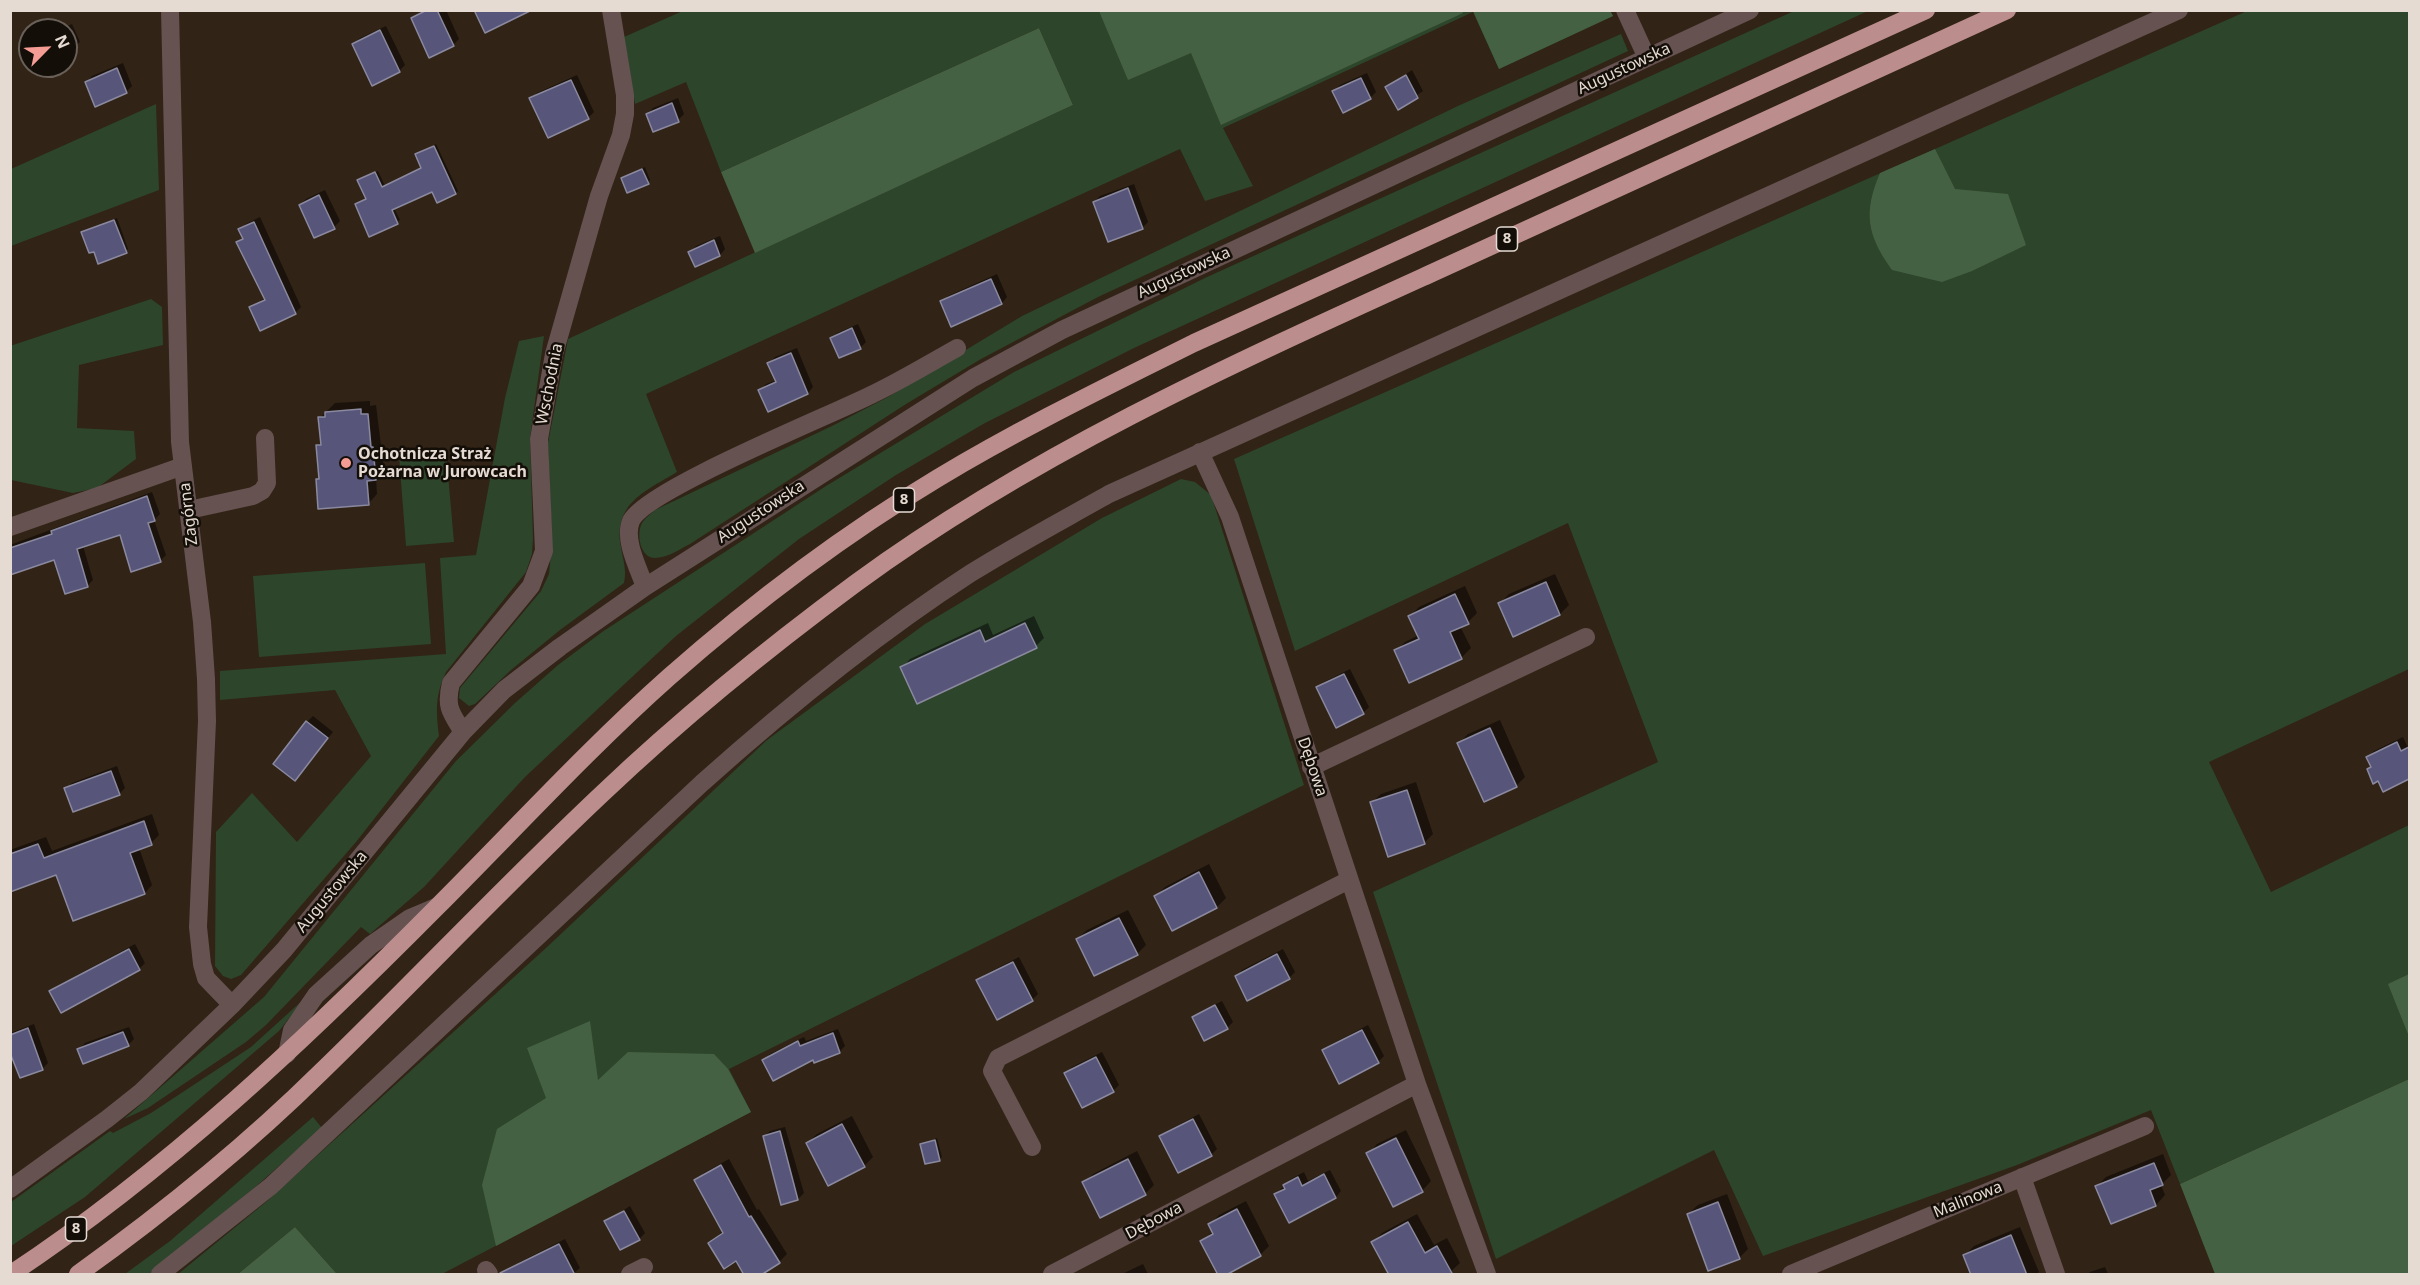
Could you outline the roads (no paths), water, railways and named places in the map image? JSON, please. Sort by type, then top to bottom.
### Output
[{"type":"highway","name":"8","points":[[11,1275],[140,1181],[287,1054],[570,772],[668,678],[750,610],[872,519],[937,478],[1083,397],[1194,343],[1926,10]]},
{"type":"highway","name":"8","points":[[78,1275],[167,1207],[318,1075],[539,854],[662,738],[752,662],[860,580],[915,543],[1029,472],[1168,397],[1302,332],[2007,10]]},
{"type":"highway","points":[[100,1275],[167,1207]]},
{"type":"street","name":"Zagórna","points":[[170,10],[180,442],[206,679],[198,927],[206,978],[232,1005]]},
{"type":"street","name":"Wschodnia","points":[[463,732],[449,710],[448,697],[451,683],[531,586],[544,551],[539,439],[554,354],[599,196],[621,135],[625,114],[625,95],[611,10]]},
{"type":"street","points":[[1625,10],[1647,58]]},
{"type":"street","name":"Augustowska","points":[[10,1189],[124,1106],[192,1045],[232,1005],[284,950],[463,732],[504,690],[560,646],[645,587],[973,378],[1062,330],[1750,10]]},
{"type":"street","points":[[160,1275],[271,1186],[685,798],[773,719],[906,617],[971,573],[1109,494],[2179,10]]},
{"type":"street","points":[[645,587],[628,531],[631,520],[647,503],[708,470],[873,395],[957,348]]},
{"type":"street","points":[[189,510],[253,496],[262,491],[267,483],[265,438]]},
{"type":"street","name":"Dębowa","points":[[1200,452],[1230,517],[1417,1084],[1487,1275]]},
{"type":"street","points":[[10,527],[183,466]]},
{"type":"street","points":[[1311,767],[1586,637]]},
{"type":"street","points":[[1032,1147],[992,1071],[998,1058],[1350,880]]},
{"type":"street","name":"Dębowa","points":[[1052,1275],[1417,1084]]},
{"type":"street","name":"Malinowa","points":[[1791,1275],[2145,1126]]},
{"type":"street","points":[[2022,1177],[2056,1275]]},
{"type":"place","name":"Ochotnicza Straż Pożarna w Jurowcach","points":[[346,463]]}]
